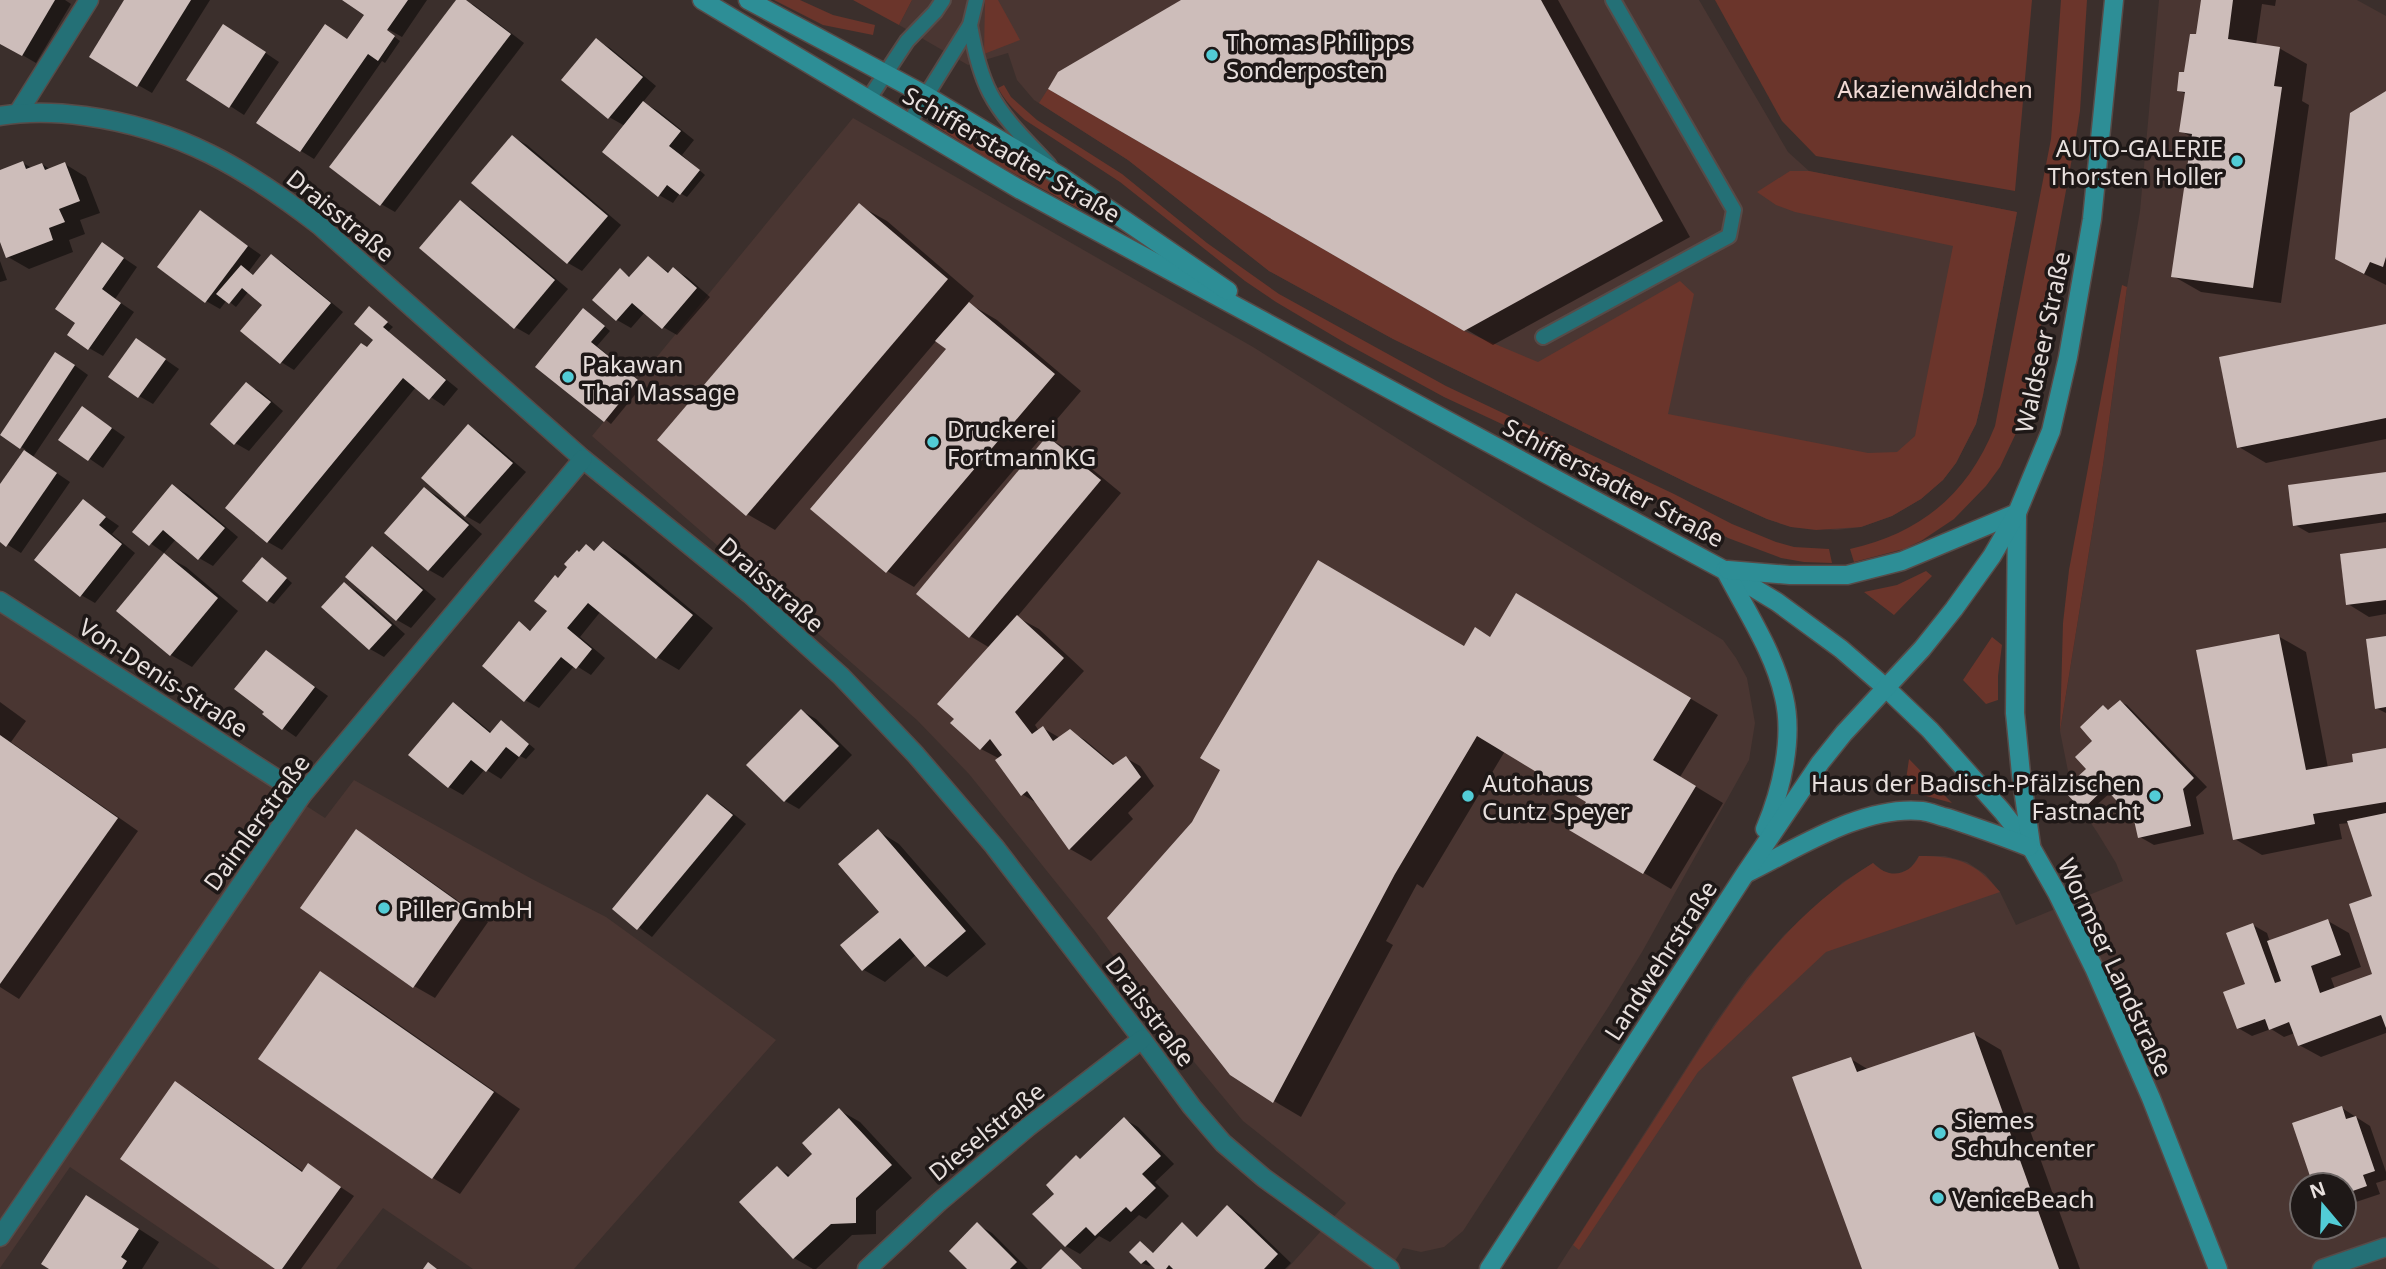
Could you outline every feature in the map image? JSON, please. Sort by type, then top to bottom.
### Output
[{"type":"main road","name":"Schifferstadter Straße","points":[[702,0],[1019,189],[1724,570],[1777,602],[1841,649],[1886,688]]},
{"type":"main road","name":"Schifferstadter Straße","points":[[748,0],[885,72],[1059,176],[1304,342]]},
{"type":"main road","name":"Waldseer Straße","points":[[1886,688],[1922,649],[1992,556],[2017,513],[2051,431],[2068,357],[2092,219],[2115,0]]},
{"type":"main road","points":[[1724,570],[1790,575],[1847,575],[1902,561],[2017,513],[2015,713],[2032,849]]},
{"type":"main road","points":[[1724,570],[1773,664],[1785,699],[1785,763],[1774,808],[1745,874]]},
{"type":"main road","name":"Wormser Landstraße","points":[[1886,688],[1930,730],[2032,849],[2057,893],[2105,993],[2151,1098],[2218,1269]]},
{"type":"main road","name":"Landwehrstraße","points":[[1489,1269],[1820,763],[1843,733],[1886,688]]},
{"type":"main road","points":[[1745,874],[1834,830],[1895,811],[1923,811],[1982,829],[2032,849]]},
{"type":"street","points":[[9,114],[89,0]]},
{"type":"street","name":"Draisstraße","points":[[9,114],[68,114],[111,120],[191,143],[226,161],[284,198],[319,225],[583,459],[750,594],[841,676],[916,755],[994,846],[1192,1107],[1223,1143],[1264,1178],[1390,1269]]},
{"type":"street","name":"Daimlerstraße","points":[[0,1237],[302,795],[583,459]]},
{"type":"street","name":"Von-Denis-Straße","points":[[0,601],[302,795]]},
{"type":"street","name":"Dieselstraße","points":[[867,1269],[988,1160],[1142,1039]]},
{"type":"street","points":[[2322,1269],[2386,1247]]},
{"type":"lane","points":[[868,100],[907,41],[943,0]]},
{"type":"lane","points":[[909,123],[970,25],[976,0]]},
{"type":"lane","points":[[1543,337],[1729,236],[1734,210],[1613,0]]},
{"type":"lane","points":[[970,25],[978,62],[991,94],[1020,133],[1059,176]]},
{"type":"shaded area","points":[[912,0],[1699,0],[1788,152],[1809,171],[2017,212],[1976,424],[1956,463],[1943,480],[1921,499],[1892,516],[1861,527],[1837,530],[1791,527],[1767,519],[1393,339],[1269,271],[1128,160],[1034,100],[1017,80],[1008,53],[968,65],[899,25]]},
{"type":"shaded area","points":[[2159,0],[2357,0],[2386,16],[2386,1269],[1557,1269],[1715,1023],[1747,978],[1784,935],[1843,882],[1873,863],[1886,873],[1894,875],[1910,869],[1919,856],[1945,856],[1967,862],[1985,874],[2000,892],[2016,925],[2123,881],[2116,863],[2097,832],[2082,810],[2063,790],[2068,771],[2060,731],[2103,465],[2140,211]]},
{"type":"shaded area","points":[[853,118],[1253,347],[1526,520],[1723,640],[1747,678],[1755,723],[1749,760],[1609,1006],[1463,1231],[1444,1247],[1421,1252],[1403,1248],[1390,1269],[1287,1269],[1346,1203],[1243,1121],[1161,1022],[1095,931],[969,774],[917,720],[592,436]]},
{"type":"shaded area","points":[[0,609],[325,818],[354,780],[606,917],[776,1040],[574,1269],[473,1269],[383,1208],[336,1269],[220,1269],[70,1167],[0,1268]]},
{"type":"green space","points":[[774,0],[800,0],[833,15],[875,25],[873,35],[823,25]]},
{"type":"green space","points":[[853,0],[912,0],[899,25]]},
{"type":"green space","points":[[985,0],[998,0],[1020,40],[984,54]]},
{"type":"green space","name":"Akazienwäldchen","points":[[1715,0],[2032,0],[2015,191],[1816,156],[1782,121]]},
{"type":"green space","points":[[2061,0],[2087,0],[2080,111],[2039,335],[2017,431],[2000,467],[1986,486],[1954,519],[1904,549],[1854,562],[1850,549],[1899,533],[1939,507],[1956,491],[1971,472],[1995,426],[2051,139]]},
{"type":"green space","points":[[1004,85],[1011,97],[1037,120],[1122,174],[1207,243],[1279,294],[1446,386],[1732,524],[1794,547],[1829,549],[1832,563],[1781,558],[1728,538],[1624,481],[1444,397],[1347,344],[1245,281],[1120,182],[1025,120],[998,88]]},
{"type":"green space","points":[[1048,89],[1464,331],[1538,362],[1680,281],[1694,294],[1668,414],[1868,453],[1897,452],[1915,436],[1953,246],[1795,212],[1776,205],[1757,192],[1790,171],[1809,171],[2017,212],[1976,424],[1956,463],[1943,480],[1921,499],[1892,516],[1861,527],[1816,530],[1791,527],[1767,519],[1393,339],[1269,271],[1128,160],[1039,103]]},
{"type":"green space","points":[[936,116],[941,116],[1086,204],[1086,209],[1081,210],[1002,167],[935,126],[933,120]]},
{"type":"green space","points":[[2122,285],[2127,287],[2103,465],[2060,731],[2063,623],[2069,570]]},
{"type":"green space","points":[[1926,571],[1932,576],[1894,615],[1864,592],[1897,585]]},
{"type":"green space","points":[[1992,637],[2002,645],[1998,700],[1986,704],[1963,680]]},
{"type":"green space","points":[[1909,759],[1952,803],[1919,794],[1904,794]]},
{"type":"green space","points":[[1919,856],[1955,859],[1974,867],[2000,892],[1826,952],[1698,1072],[1579,1250],[1573,1245],[1716,1024],[1785,935],[1811,909],[1873,863],[1885,872],[1898,873],[1910,868]]},
{"type":"building","points":[[0,0],[55,0],[22,56],[0,44]]},
{"type":"building","points":[[124,0],[191,0],[137,87],[89,57]]},
{"type":"building","points":[[342,0],[408,0],[387,30],[395,36],[378,61],[368,54],[300,152],[256,123],[325,24],[347,39],[364,15]]},
{"type":"building","points":[[456,0],[466,0],[511,34],[380,206],[329,167]]},
{"type":"building","points":[[1181,0],[1541,0],[1663,221],[1464,331],[1048,89],[1058,72]]},
{"type":"building","points":[[2201,0],[2233,0],[2228,39],[2280,47],[2274,86],[2282,87],[2253,288],[2171,277],[2192,134],[2179,132],[2185,92],[2177,91],[2179,72],[2184,72],[2190,34],[2196,34]]},
{"type":"building","points":[[223,24],[266,52],[229,108],[186,80]]},
{"type":"building","points":[[596,38],[643,77],[608,119],[561,80]]},
{"type":"building","points":[[2386,91],[2386,257],[2383,267],[2370,262],[2364,274],[2335,259],[2350,113]]},
{"type":"building","points":[[643,101],[681,131],[669,146],[700,170],[680,195],[667,185],[658,197],[602,152]]},
{"type":"building","points":[[512,135],[608,216],[567,264],[471,183]]},
{"type":"building","points":[[23,161],[26,169],[42,163],[45,170],[65,162],[80,201],[59,209],[65,222],[49,228],[53,240],[6,258],[0,242],[0,170]]},
{"type":"building","points":[[460,200],[555,280],[514,329],[419,248]]},
{"type":"building","points":[[859,203],[948,279],[746,516],[657,440]]},
{"type":"building","points":[[200,210],[248,246],[205,303],[157,267]]},
{"type":"building","points":[[102,242],[124,258],[102,289],[121,303],[88,350],[67,335],[75,323],[55,309]]},
{"type":"building","points":[[271,254],[331,303],[280,364],[240,331],[262,305],[242,288],[229,304],[216,294],[241,265],[253,275]]},
{"type":"building","points":[[648,256],[668,273],[673,267],[697,288],[662,329],[632,303],[616,321],[592,300],[620,268],[629,277]]},
{"type":"building","name":"Druckerei Fortmann KG","points":[[969,302],[1055,374],[886,573],[810,509],[946,349],[935,341]]},
{"type":"building","points":[[369,306],[388,322],[383,327],[446,380],[429,400],[403,378],[267,543],[225,508],[361,343],[367,347],[373,340],[354,324]]},
{"type":"building","points":[[583,308],[605,326],[591,342],[638,380],[604,422],[535,367]]},
{"type":"building","points":[[2386,324],[2386,418],[2237,448],[2219,357]]},
{"type":"building","points":[[136,338],[166,359],[138,398],[108,377]]},
{"type":"building","points":[[55,352],[75,365],[20,449],[0,435]]},
{"type":"building","points":[[246,382],[271,402],[234,445],[210,424]]},
{"type":"building","points":[[82,406],[112,428],[88,461],[58,440]]},
{"type":"building","points":[[468,424],[513,463],[465,517],[421,478]]},
{"type":"building","points":[[1047,436],[1101,480],[969,638],[916,594]]},
{"type":"building","points":[[24,450],[57,473],[6,547],[0,542],[0,484]]},
{"type":"building","points":[[2386,472],[2386,513],[2293,526],[2288,485]]},
{"type":"building","points":[[172,484],[225,528],[198,560],[163,530],[149,546],[132,532]]},
{"type":"building","points":[[424,487],[469,525],[428,571],[384,533]]},
{"type":"building","points":[[83,499],[106,517],[99,525],[122,544],[80,597],[34,560]]},
{"type":"building","points":[[603,541],[693,615],[656,659],[588,603],[567,628],[592,649],[576,669],[561,657],[524,702],[482,666],[519,621],[530,631],[547,611],[534,601],[555,575],[558,578],[567,567],[564,564],[577,550],[579,552],[586,544],[594,551]]},
{"type":"building","points":[[372,546],[423,590],[396,621],[345,577]]},
{"type":"building","points":[[2386,548],[2386,600],[2346,605],[2340,554]]},
{"type":"building","points":[[164,553],[218,598],[170,656],[116,611]]},
{"type":"building","points":[[262,557],[287,578],[267,602],[242,581]]},
{"type":"building","points":[[1318,560],[1464,646],[1475,627],[1490,637],[1516,593],[1691,698],[1653,760],[1696,786],[1643,874],[1569,830],[1586,802],[1477,736],[1395,874],[1273,1103],[1230,1075],[1107,918],[1192,822],[1220,770],[1200,758]]},
{"type":"building","points":[[344,582],[392,625],[369,650],[321,607]]},
{"type":"building","points":[[1017,615],[1064,658],[1015,712],[1032,734],[1043,726],[1053,741],[1070,729],[1113,765],[1126,756],[1141,777],[1069,850],[1027,791],[1021,796],[995,760],[1002,755],[990,739],[980,750],[950,723],[954,719],[937,704]]},
{"type":"building","points":[[2279,634],[2306,770],[2353,762],[2352,754],[2386,748],[2386,802],[2313,814],[2315,824],[2233,840],[2196,650]]},
{"type":"building","points":[[2386,636],[2386,707],[2375,709],[2366,639]]},
{"type":"building","points":[[266,650],[315,687],[282,730],[234,689]]},
{"type":"building","points":[[2120,700],[2194,778],[2183,789],[2191,826],[2138,838],[2134,820],[2105,788],[2082,810],[2063,790],[2086,769],[2075,757],[2092,741],[2080,727],[2103,705],[2108,710]]},
{"type":"building","points":[[453,702],[490,733],[501,720],[529,744],[519,757],[506,747],[486,772],[471,760],[448,788],[408,755]]},
{"type":"building","points":[[801,709],[839,746],[784,802],[746,765]]},
{"type":"building","points":[[0,735],[118,818],[0,984]]},
{"type":"building","points":[[707,794],[733,815],[637,930],[612,909]]},
{"type":"building","points":[[2386,813],[2386,1028],[2381,1015],[2298,1046],[2289,1022],[2269,1030],[2265,1019],[2237,1029],[2223,992],[2245,984],[2226,933],[2253,923],[2275,983],[2281,981],[2267,941],[2328,919],[2341,955],[2311,966],[2320,993],[2372,974],[2349,904],[2372,896],[2347,821]]},
{"type":"building","name":"Piller GmbH","points":[[356,829],[468,909],[413,988],[300,908]]},
{"type":"building","points":[[878,829],[966,931],[925,967],[900,938],[862,971],[840,945],[879,912],[838,864]]},
{"type":"building","points":[[320,971],[494,1092],[432,1179],[258,1059]]},
{"type":"building","points":[[1974,1032],[2059,1269],[1862,1269],[1792,1077],[1851,1057],[1857,1072]]},
{"type":"building","points":[[175,1081],[302,1172],[308,1163],[341,1187],[282,1269],[275,1269],[120,1159]]},
{"type":"building","points":[[2342,1106],[2346,1119],[2356,1116],[2375,1171],[2363,1175],[2367,1186],[2358,1189],[2358,1171],[2308,1171],[2292,1123]]},
{"type":"building","points":[[839,1108],[892,1165],[856,1198],[856,1223],[831,1224],[793,1259],[739,1202],[777,1166],[788,1177],[812,1154],[802,1143]]},
{"type":"building","points":[[1124,1117],[1161,1156],[1142,1174],[1156,1188],[1131,1212],[1126,1207],[1095,1236],[1086,1227],[1065,1247],[1032,1214],[1054,1194],[1046,1185],[1076,1155],[1080,1159]]},
{"type":"building","points":[[86,1195],[139,1229],[121,1257],[127,1261],[122,1269],[49,1269],[41,1264]]},
{"type":"building","points":[[1227,1205],[1278,1254],[1264,1269],[1173,1269],[1169,1265],[1166,1269],[1155,1269],[1146,1260],[1141,1264],[1129,1252],[1140,1241],[1153,1253],[1182,1222],[1197,1237]]},
{"type":"building","points":[[977,1222],[1017,1262],[1010,1269],[967,1269],[949,1251]]},
{"type":"building","points":[[1061,1249],[1082,1269],[1041,1269]]},
{"type":"building","points":[[428,1262],[437,1269],[423,1269]]},
{"type":"place","name":"Thomas Philipps Sonderposten","points":[[1212,55]]},
{"type":"place","name":"AUTO-GALERIE Thorsten Holler","points":[[2237,161]]},
{"type":"place","name":"Pakawan Thai Massage","points":[[568,377]]},
{"type":"place","name":"Druckerei Fortmann KG","points":[[933,442]]},
{"type":"place","name":"Autohaus Cuntz Speyer","points":[[1468,796]]},
{"type":"place","name":"Haus der Badisch-Pfälzischen Fastnacht","points":[[2155,796]]},
{"type":"place","name":"Piller GmbH","points":[[384,908]]},
{"type":"place","name":"Siemes Schuhcenter","points":[[1940,1133]]},
{"type":"place","name":"VeniceBeach","points":[[1938,1198]]}]
